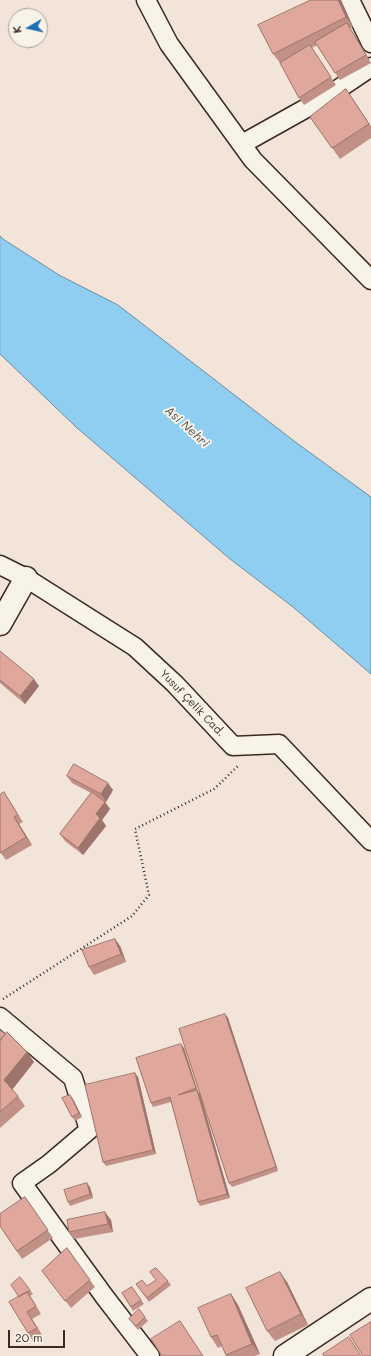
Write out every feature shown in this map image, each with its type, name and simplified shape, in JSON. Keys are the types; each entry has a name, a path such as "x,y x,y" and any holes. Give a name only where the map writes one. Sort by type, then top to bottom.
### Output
{"street":[{"path":"146,0 169,44 253,160 371,280"},
{"path":"350,0 371,43"},
{"path":"242,144 328,96 371,67"},
{"name":"Yusuf Çelik Cad.","path":"0,565 26,578 135,647 175,684 234,746 279,744 371,841"},
{"path":"0,624 26,578"},
{"path":"0,1017 73,1078 89,1130 49,1164 22,1183 104,1296 150,1356"},
{"path":"285,1356 371,1299"}],"path":[{"path":"0,1001 132,916 149,895 136,829 214,789 238,766 243,746"}],"water":[{"name":"Asi Nehri","path":"0,236 59,275 118,305 294,441 371,497 371,674 293,607 230,559 76,427 0,354"}],"building":[{"path":"311,0 338,0 346,17 273,54 258,25"},
{"path":"347,23 366,55 335,73 315,42"},
{"path":"310,45 331,77 299,98 280,63"},
{"path":"346,89 369,124 332,148 310,117"},
{"path":"0,651 34,679 20,696 0,680"},
{"path":"74,764 108,783 101,794 67,776"},
{"path":"4,792 18,815 14,817 26,837 0,853 0,795"},
{"path":"92,792 105,802 96,814 100,818 78,848 60,834"},
{"path":"115,939 121,954 89,967 82,950"},
{"path":"225,1014 276,1167 229,1183 179,1029"},
{"path":"0,1030 5,1034 0,1041"},
{"path":"7,1032 27,1052 4,1080 18,1096 0,1112 0,1041"},
{"path":"181,1044 196,1088 178,1095 197,1090 227,1194 198,1202 170,1097 151,1103 136,1058"},
{"path":"135,1073 153,1150 103,1162 85,1085"},
{"path":"70,1095 79,1113 72,1117 62,1098"},
{"path":"87,1183 90,1194 68,1202 64,1190"},
{"path":"25,1197 48,1230 17,1251 0,1226 0,1214"},
{"path":"105,1212 108,1224 69,1232 67,1220"},
{"path":"67,1248 90,1280 65,1301 42,1271"},
{"path":"156,1268 168,1281 147,1298 136,1284 142,1280 147,1286 156,1280 150,1272"},
{"path":"280,1272 301,1314 267,1331 246,1288"},
{"path":"20,1277 30,1290 19,1297 11,1285"},
{"path":"132,1287 141,1300 131,1307 122,1293"},
{"path":"27,1292 36,1306 27,1312 37,1328 28,1333 9,1302"},
{"path":"231,1294 252,1344 226,1355 217,1335 211,1337 198,1308"},
{"path":"139,1309 145,1317 136,1326 129,1319"},
{"path":"180,1321 203,1356 162,1356 151,1339"},
{"path":"371,1322 371,1356 363,1356 350,1335"},
{"path":"349,1337 361,1356 324,1356 323,1354"}]}
